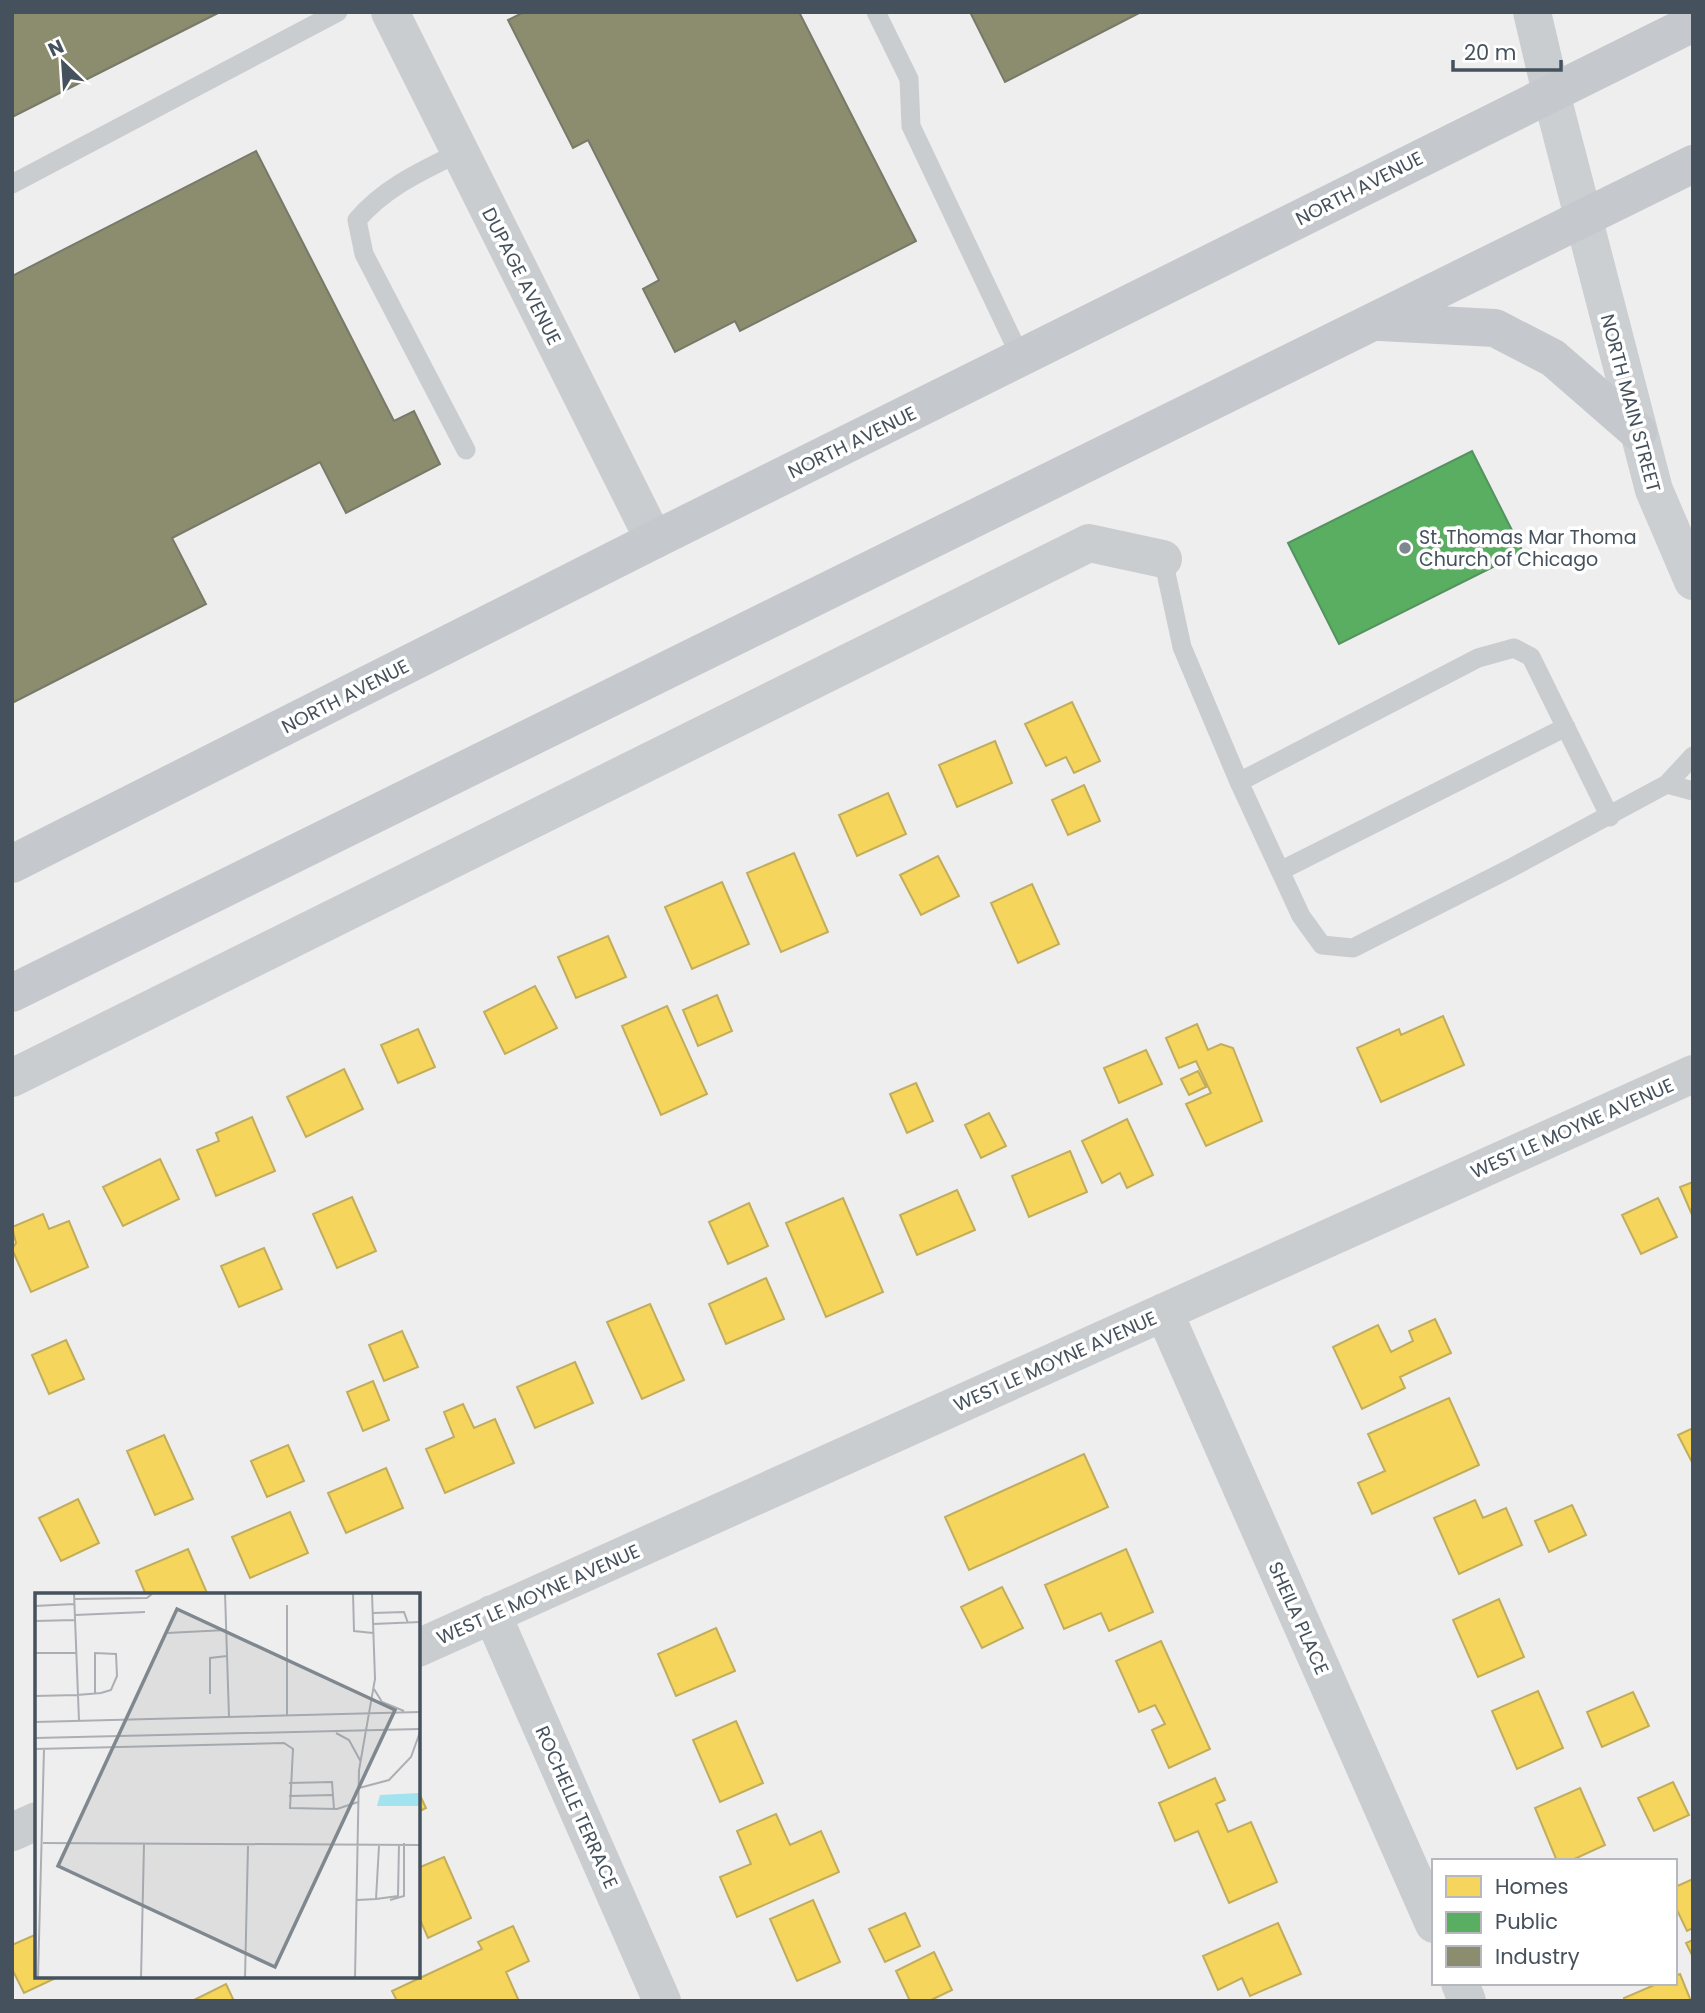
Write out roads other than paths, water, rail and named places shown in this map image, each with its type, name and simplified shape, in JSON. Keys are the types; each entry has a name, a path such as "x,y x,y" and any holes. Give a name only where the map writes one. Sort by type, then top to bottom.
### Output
{"main road":[{"name":"NORTH AVENUE","path":"12,864 654,540 1693,23"},
{"path":"12,993 1693,164"},
{"path":"1378,321 1495,328 1553,358 1639,432"}],"street":[{"name":"DUPAGE AVENUE","path":"390,12 654,540"},
{"path":"1532,12 1551,93"},
{"name":"NORTH MAIN STREET","path":"1551,93 1581,221 1654,490 1693,581"},
{"path":"12,1078 1089,543 1163,559"},
{"name":"WEST LE MOYNE AVENUE","path":"420,1647 1693,1074"},
{"name":"SHEILA PLACE","path":"1164,1312 1432,1919"},
{"name":"ROCHELLE TERRACE","path":"492,1614 662,2001"},
{"path":"12,1832 35,1822"}],"lane":[{"path":"12,184 338,12"},
{"path":"876,12 909,79 911,126 1021,358"},
{"path":"460,152 395,185 373,201 357,220 364,254 466,450"},
{"path":"1163,559 1182,647 1280,872 1301,916 1322,945 1353,948 1610,817 1667,784 1693,756"},
{"path":"1239,782 1478,658 1514,649 1531,657 1610,817"},
{"path":"1280,872 1566,727"},
{"path":"1667,784 1693,791"}],"place":[{"name":"St. Thomas Mar Thoma Church of Chicago","path":"1405,548"}]}
